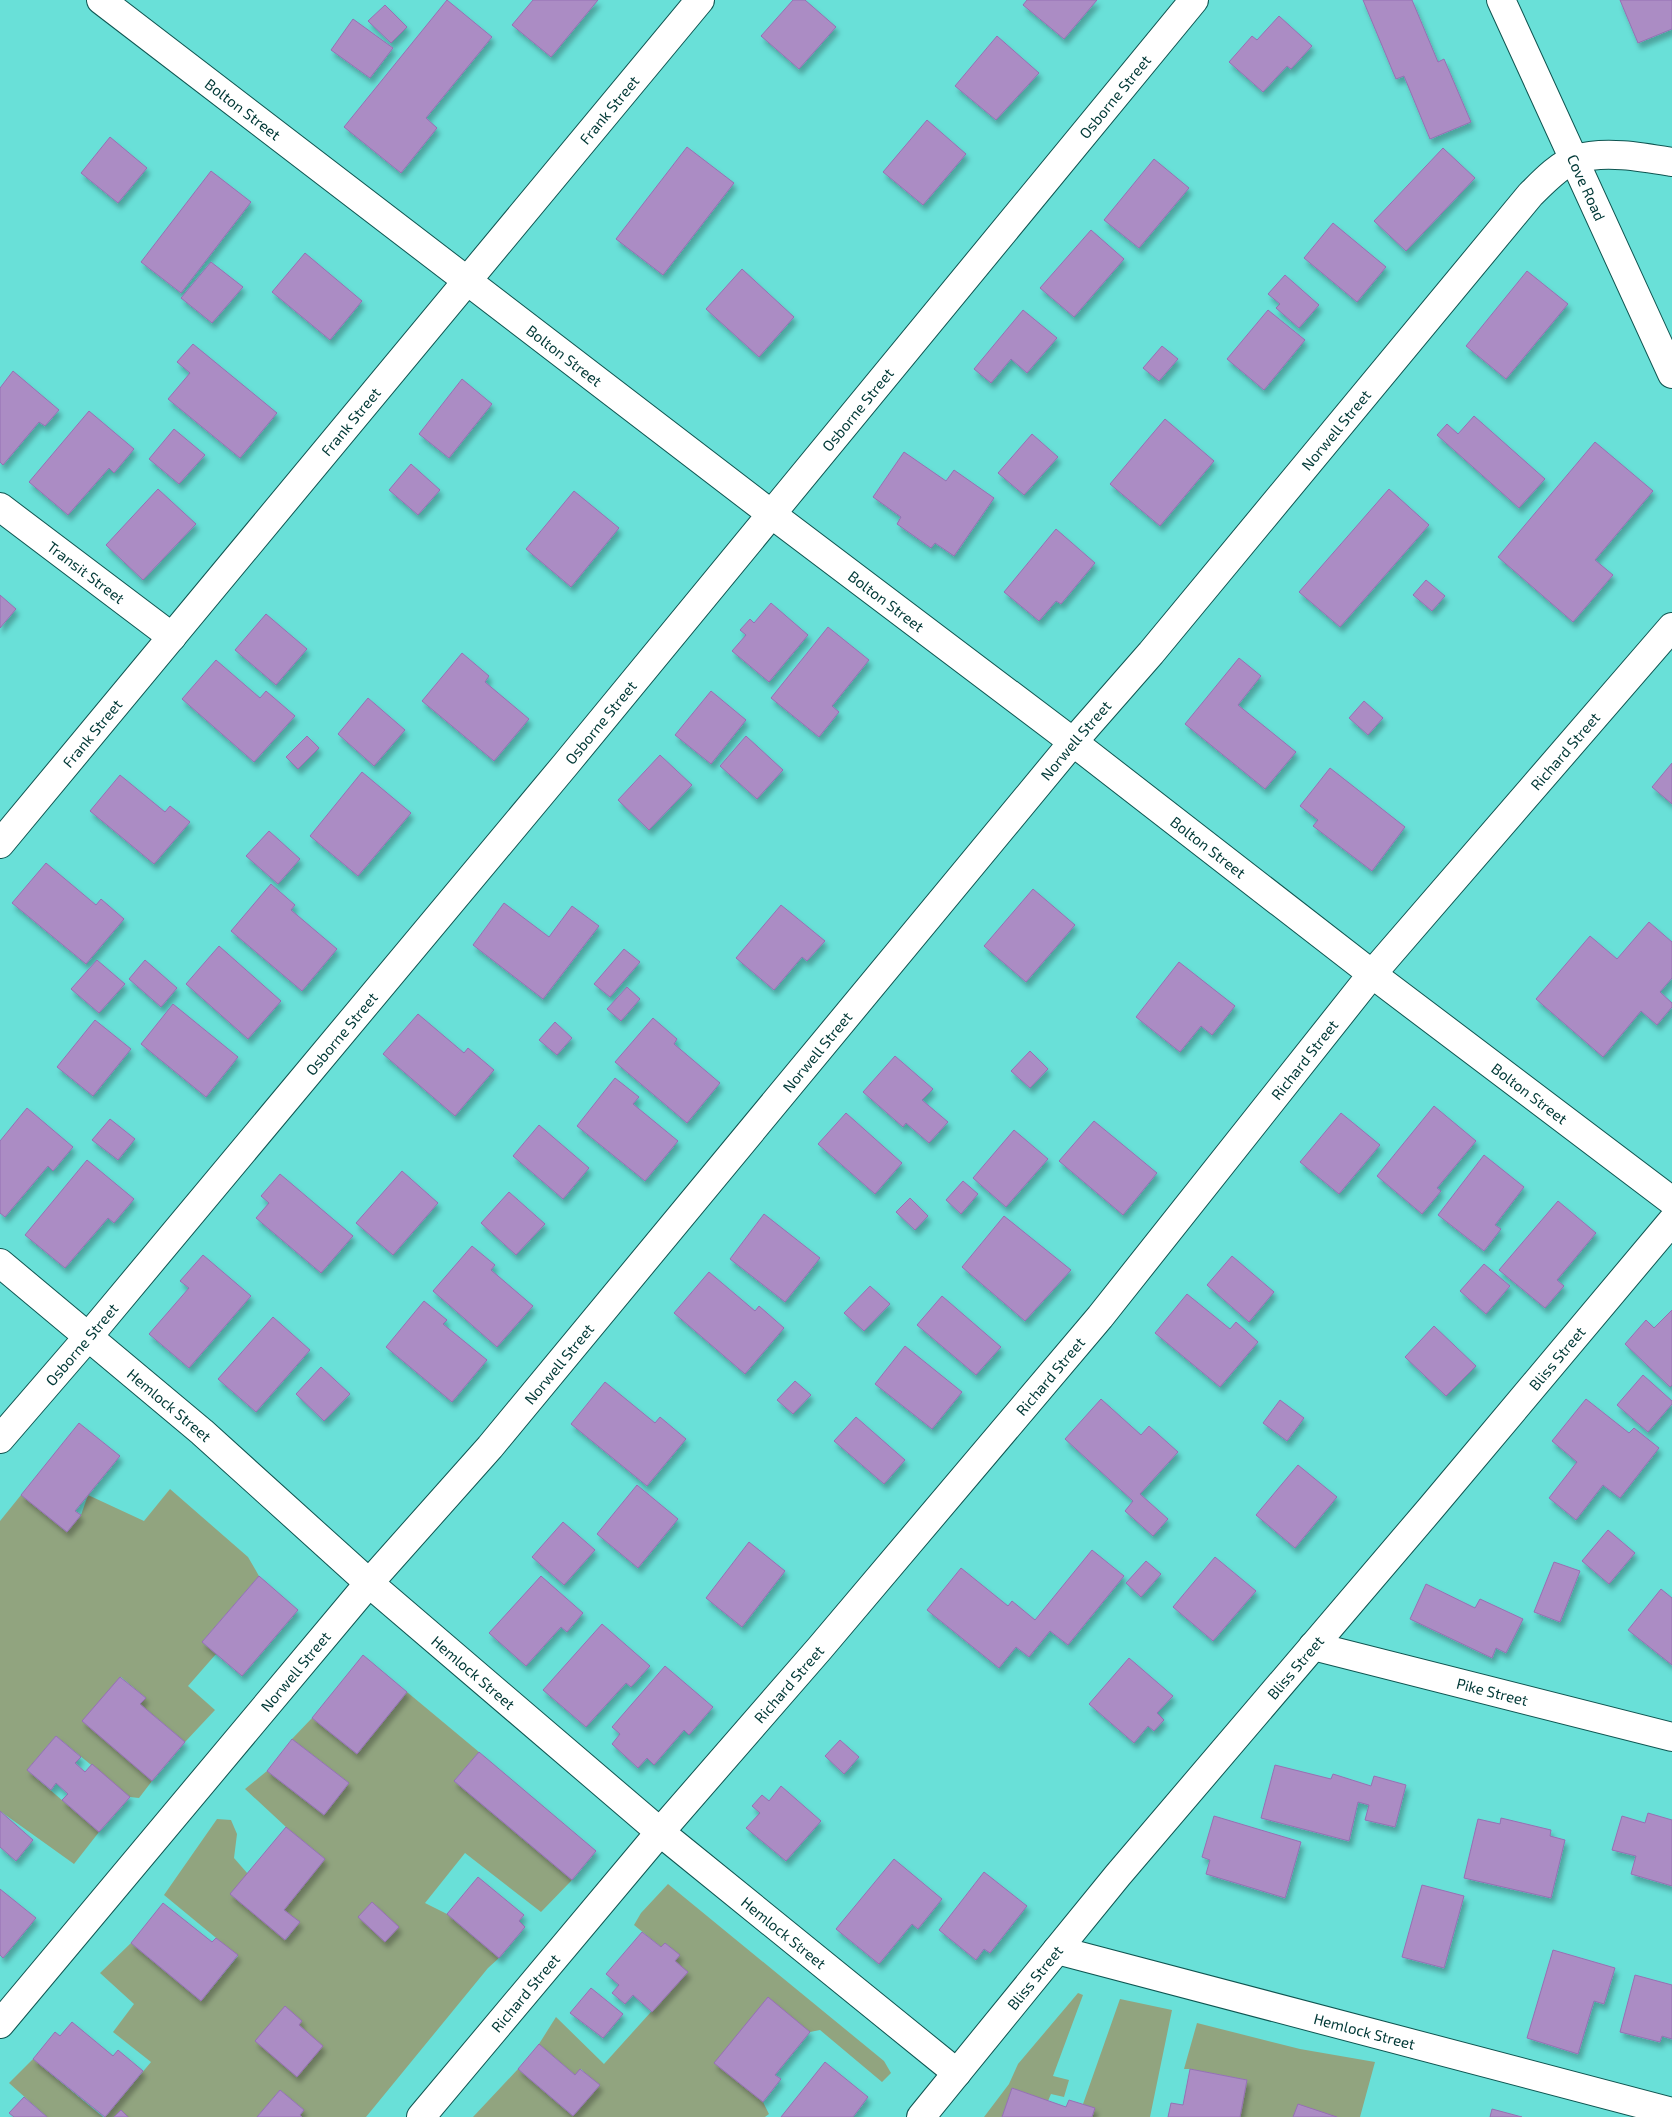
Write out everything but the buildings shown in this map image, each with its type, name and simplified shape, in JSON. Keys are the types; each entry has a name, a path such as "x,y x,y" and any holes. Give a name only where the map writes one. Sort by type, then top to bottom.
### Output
{"street":[{"name":"Bolton Street","path":"100,0 770,513 1073,742 1372,974 1672,1201"},
{"name":"Frank Street","path":"0,844 700,0"},
{"name":"Osborne Street","path":"0,1439 88,1337 572,756 1194,0"},
{"name":"Cove Road","path":"1501,0 1672,374"},
{"path":"1574,159 1622,155 1672,162"},
{"name":"Norwell Street","path":"0,2024 370,1583 490,1447 1073,742 1163,638 1530,195 1550,176 1574,159"},
{"name":"Transit Street","path":"0,507 172,637"},
{"name":"Richard Street","path":"421,2117 660,1832 820,1648 1100,1318 1372,974 1672,627"},
{"name":"Bliss Street","path":"921,2117 1118,1875 1431,1508 1672,1221"},
{"name":"Hemlock Street","path":"0,1263 202,1432 370,1583 660,1832 957,2073"},
{"name":"Pike Street","path":"1313,1646 1672,1737"},
{"name":"Hemlock Street","path":"1056,1950 1672,2112"}],"green space":[{"path":"170,1489 248,1557 259,1576 202,1642 216,1654 188,1686 215,1710 185,1742 140,1704 146,1698 121,1677 83,1721 152,1781 139,1798 130,1797 56,1736 27,1770 99,1832 74,1864 0,1811 0,1521 21,1495 67,1532 81,1515 88,1495 144,1521"},
{"path":"407,1692 479,1752 454,1781 572,1880 541,1912 465,1853 425,1903 447,1914 499,1958 488,1968 366,2117 302,2117 300,2115 304,2110 280,2090 257,2117 105,2117 151,2062 113,2032 134,2004 100,1973 131,1943 201,2001 238,1956 164,1895 217,1819 231,1820 237,1834 234,1858 248,1874 230,1894 286,1940 299,1922 284,1910 325,1859 286,1827 245,1789 267,1771 324,1815 349,1783 292,1739 312,1718 357,1754"},
{"path":"668,1884 884,2061 891,2073 882,2082 820,2030 810,2032 768,1998 715,2063 763,2102 769,2114 765,2117 473,2117 518,2069 573,2116 599,2086 581,2069 575,2075 539,2044 556,2017 604,2064 687,1972 675,1961 679,1955 665,1943 661,1947 634,1925 641,1913"},
{"path":"1078,1993 1083,1995 1053,2076 1069,2080 1064,2097 1051,2094 1048,2101 1012,2088 1002,2117 984,2117 1009,2084 1018,2064"},
{"path":"1120,1999 1172,2010 1150,2117 1092,2117 1094,2109 1083,2104"},
{"path":"1197,2023 1300,2049 1375,2062 1360,2117 1240,2117 1247,2080 1184,2069"},
{"path":"33,2059 103,2117 47,2117 9,2083"}]}
